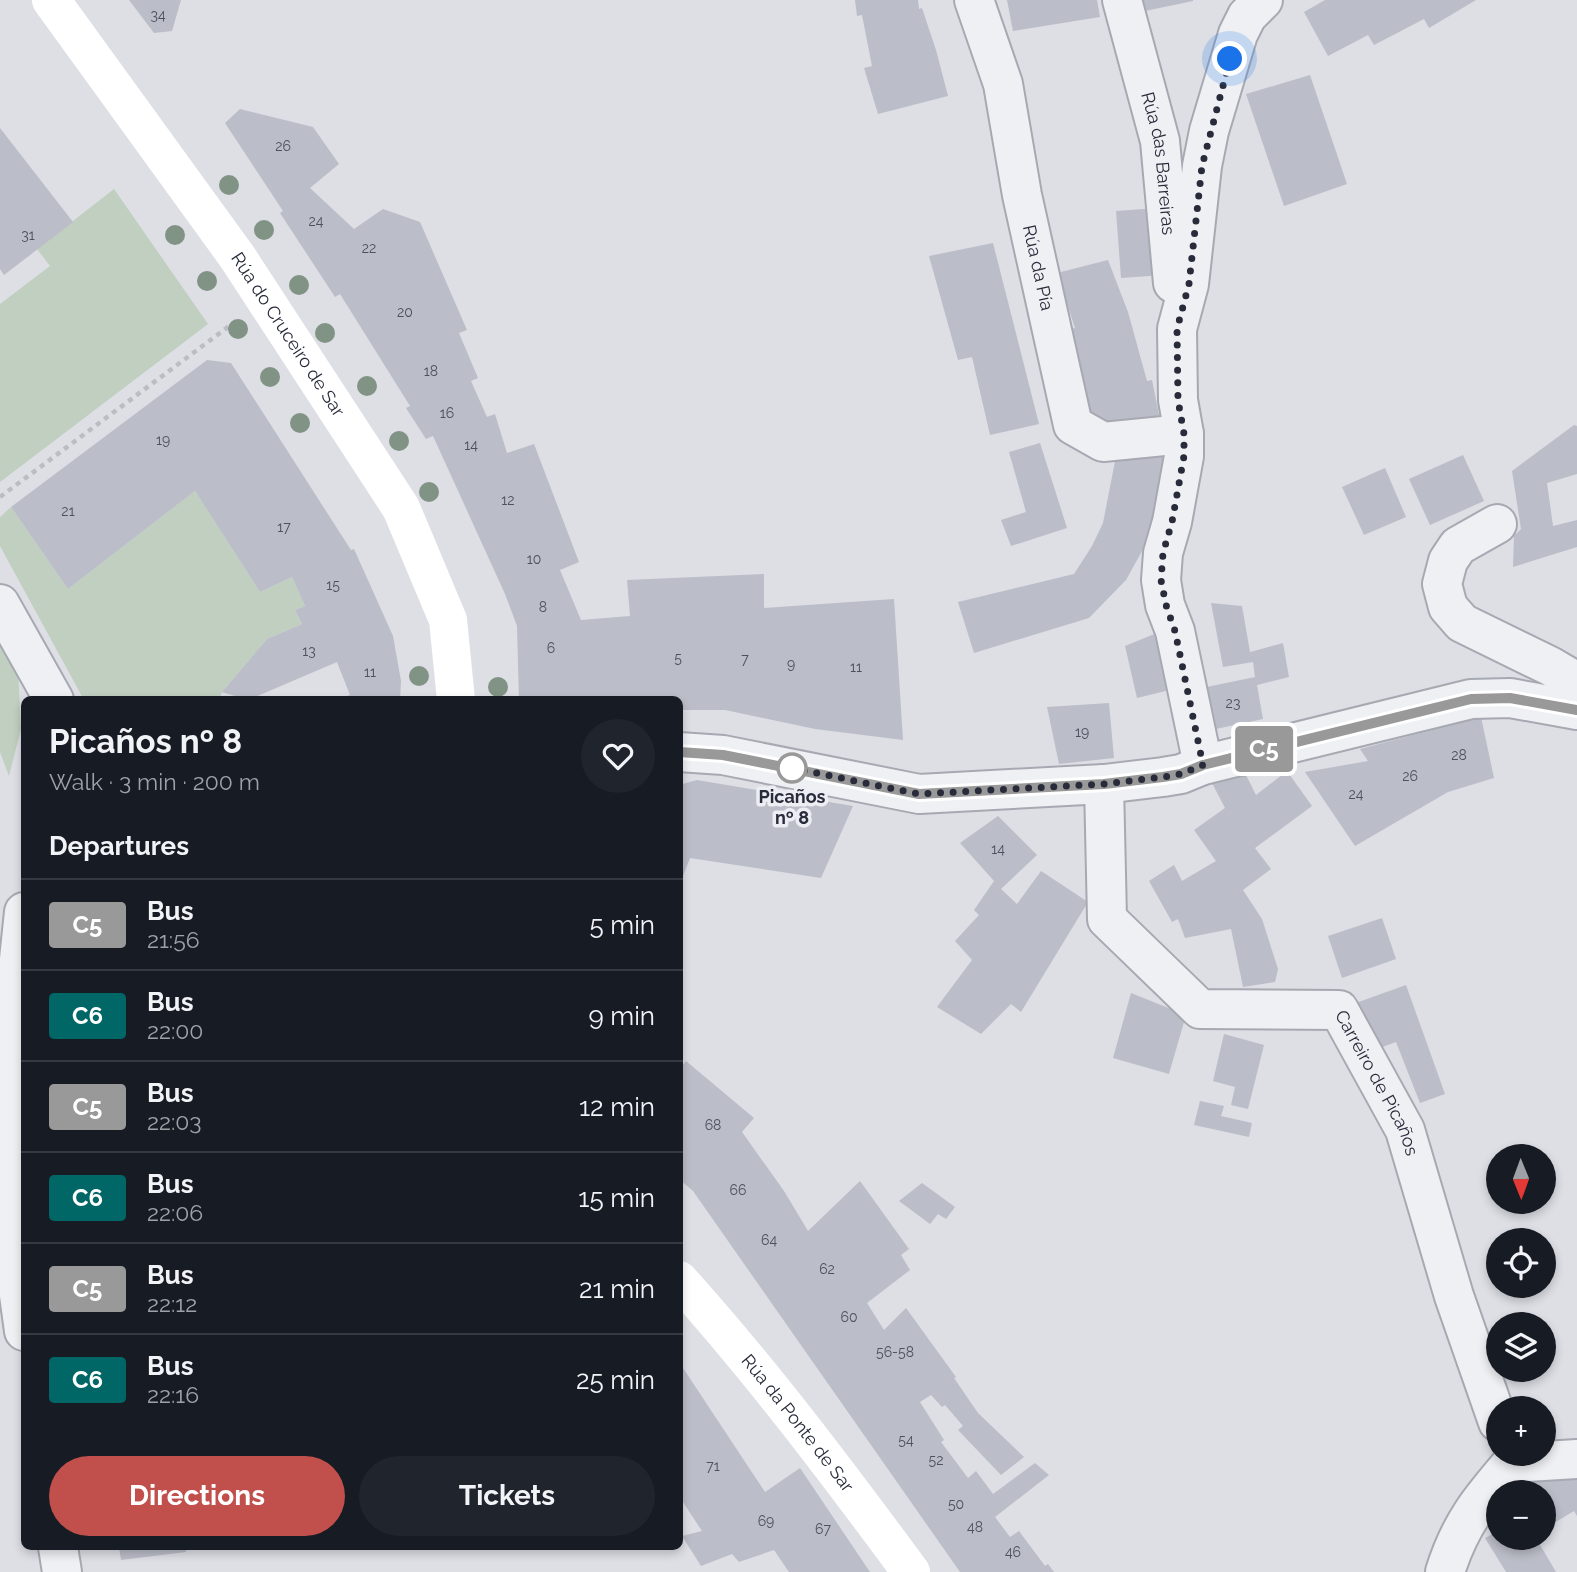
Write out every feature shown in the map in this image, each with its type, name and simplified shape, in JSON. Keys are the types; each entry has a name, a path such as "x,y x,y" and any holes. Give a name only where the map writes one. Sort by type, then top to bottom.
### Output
{"street":[{"name":"Rúa do Cruceiro de Sar","path":"51,0 238,258 401,508 448,620 456,696"},
{"name":"Rúa da Pía","path":"974,0 1003,84 1022,195 1073,425 1103,442 1184,434"},
{"name":"Rúa das Barreiras","path":"1122,0 1160,141 1177,329"},
{"path":"1203,765 1175,631 1161,580 1163,553 1172,522 1184,456 1184,434 1178,400 1177,329 1189,284 1202,166 1209,131 1238,34 1247,16 1262,0"},
{"path":"1497,524 1458,546 1448,561 1442,584 1448,607 1462,623 1577,682"},
{"path":"0,604 50,696"},
{"path":"683,752 723,755 919,794 1104,784 1181,774 1203,765 1471,699 1510,698 1577,710"},
{"name":"Carreiro de Picaños","path":"1104,784 1107,919 1200,1009 1339,1010 1405,1130 1454,1296 1489,1396"},
{"path":"21,941 4,1101 21,1309"},
{"name":"Rúa da Ponte de Sar","path":"683,1284 825,1455 911,1572"},
{"path":"1556,1459 1577,1459"},
{"path":"1445,1572 1463,1526 1505,1466"},
{"path":"58,1550 62,1572"}],"path":[{"path":"0,497 265,300"}],"green space":[{"path":"114,189 208,324 0,482 0,304 50,266 37,249"},
{"path":"195,491 260,592 292,577 305,606 295,610 302,624 267,639 220,696 82,696 0,546 0,517 11,507 68,589"},
{"path":"0,637 18,668 21,729 9,776 0,752"}],"building":[{"path":"129,0 181,0 172,31 154,33"},
{"path":"855,0 918,0 919,9 922,8 936,50 948,96 878,114 864,68 872,66 862,15 857,16"},
{"path":"1007,0 1097,0 1100,17 1013,31"},
{"path":"1143,0 1193,0 1193,1 1145,11"},
{"path":"1325,0 1476,0 1429,28 1424,19 1374,45 1368,35 1328,56 1304,12"},
{"path":"1310,75 1347,184 1284,206 1246,94"},
{"path":"240,109 313,127 339,164 310,188 354,229 383,209 420,222 467,330 459,333 478,378 471,381 487,417 495,414 507,453 534,444 579,562 560,570 581,620 630,616 627,580 764,574 764,608 894,599 903,740 815,729 725,710 683,710 683,696 519,696 517,626 433,436 426,439 406,408 410,406 340,294 335,297 225,123"},
{"path":"0,128 73,222 4,275 0,269"},
{"path":"1158,208 1163,275 1121,278 1116,211"},
{"path":"993,243 1039,424 990,435 972,357 958,360 929,256"},
{"path":"1108,260 1128,312 1147,381 1152,380 1160,420 1100,424 1082,415 1061,332 1075,328 1057,273"},
{"path":"207,360 231,363 351,550 354,549 393,636 401,681 400,696 347,696 350,695 337,662 257,696 235,696 222,692 267,639 302,624 295,610 305,606 292,577 260,592 195,491 68,589 11,507"},
{"path":"1574,425 1577,426 1577,474 1547,483 1553,526 1577,520 1577,547 1513,567 1514,536 1521,529 1512,471"},
{"path":"1040,443 1067,528 1011,546 1001,520 1026,512 1009,452"},
{"path":"1165,449 1168,466 1147,542 1126,580 1089,618 974,653 958,602 1074,574 1103,523 1117,451"},
{"path":"1463,455 1484,501 1430,525 1409,479"},
{"path":"1385,468 1406,517 1364,535 1342,487"},
{"path":"1211,603 1242,606 1250,652 1283,643 1289,677 1257,685 1263,719 1211,730 1202,688 1255,677 1253,662 1223,667"},
{"path":"1169,628 1182,687 1137,698 1125,646"},
{"path":"1109,703 1114,758 1059,764 1047,707"},
{"path":"1481,717 1494,778 1448,792 1355,846 1305,772 1368,761 1360,749"},
{"path":"1243,769 1256,795 1287,771 1312,806 1255,848 1271,869 1243,890 1262,919 1278,969 1275,982 1243,987 1231,929 1185,938 1178,919 1172,922 1149,881 1174,865 1182,881 1216,861 1194,830 1225,808 1211,781"},
{"path":"697,780 853,806 821,878 690,858 683,876 683,784"},
{"path":"998,816 1037,855 1001,889 1017,904 1041,871 1088,902 1021,1012 1011,1004 981,1034 937,1007 972,960 955,941 979,915 974,910 994,881 960,843"},
{"path":"1382,918 1396,959 1342,978 1328,936"},
{"path":"1406,985 1445,1094 1420,1103 1396,1042 1369,1052 1353,1004"},
{"path":"1131,993 1186,1015 1169,1074 1113,1058"},
{"path":"1224,1034 1264,1045 1248,1109 1231,1105 1235,1087 1213,1081"},
{"path":"686,1061 754,1118 742,1132 784,1191 808,1231 860,1181 909,1249 901,1255 910,1270 867,1303 884,1330 906,1308 956,1377 954,1378 978,1413 1024,1457 1001,1475 958,1430 963,1426 945,1405 942,1407 931,1395 920,1402 944,1440 941,1442 968,1478 976,1471 993,1494 1035,1463 1049,1475 995,1517 1010,1537 1019,1531 1045,1566 1048,1564 1054,1572 960,1572 693,1191 683,1182 683,1065"},
{"path":"1200,1101 1224,1106 1221,1116 1252,1123 1249,1137 1194,1125"},
{"path":"922,1183 955,1207 946,1219 938,1214 930,1224 899,1201"},
{"path":"683,1368 765,1492 800,1468 870,1572 789,1572 774,1550 739,1562 732,1554 701,1566 683,1536 702,1531 683,1502"},
{"path":"1577,1464 1577,1516 1574,1511 1556,1522 1556,1480 1537,1480 1551,1472"},
{"path":"119,1550 186,1550 186,1552 121,1560"},
{"path":"1492,1550 1543,1550 1556,1572 1506,1572"}],"bus line":[{"name":"C5","path":"683,752 723,755 919,794 1026,789 1104,784 1181,774 1203,765 1471,699 1510,698 1577,710"}],"place":[{"name":"Picaños nº 8","path":"792,768"}],"route":[{"path":"792,768 919,794 1104,784 1181,774 1203,765 1175,631 1161,580 1163,553 1172,522 1184,456 1184,434 1178,400 1177,329 1189,284 1202,166 1230,59"}]}
